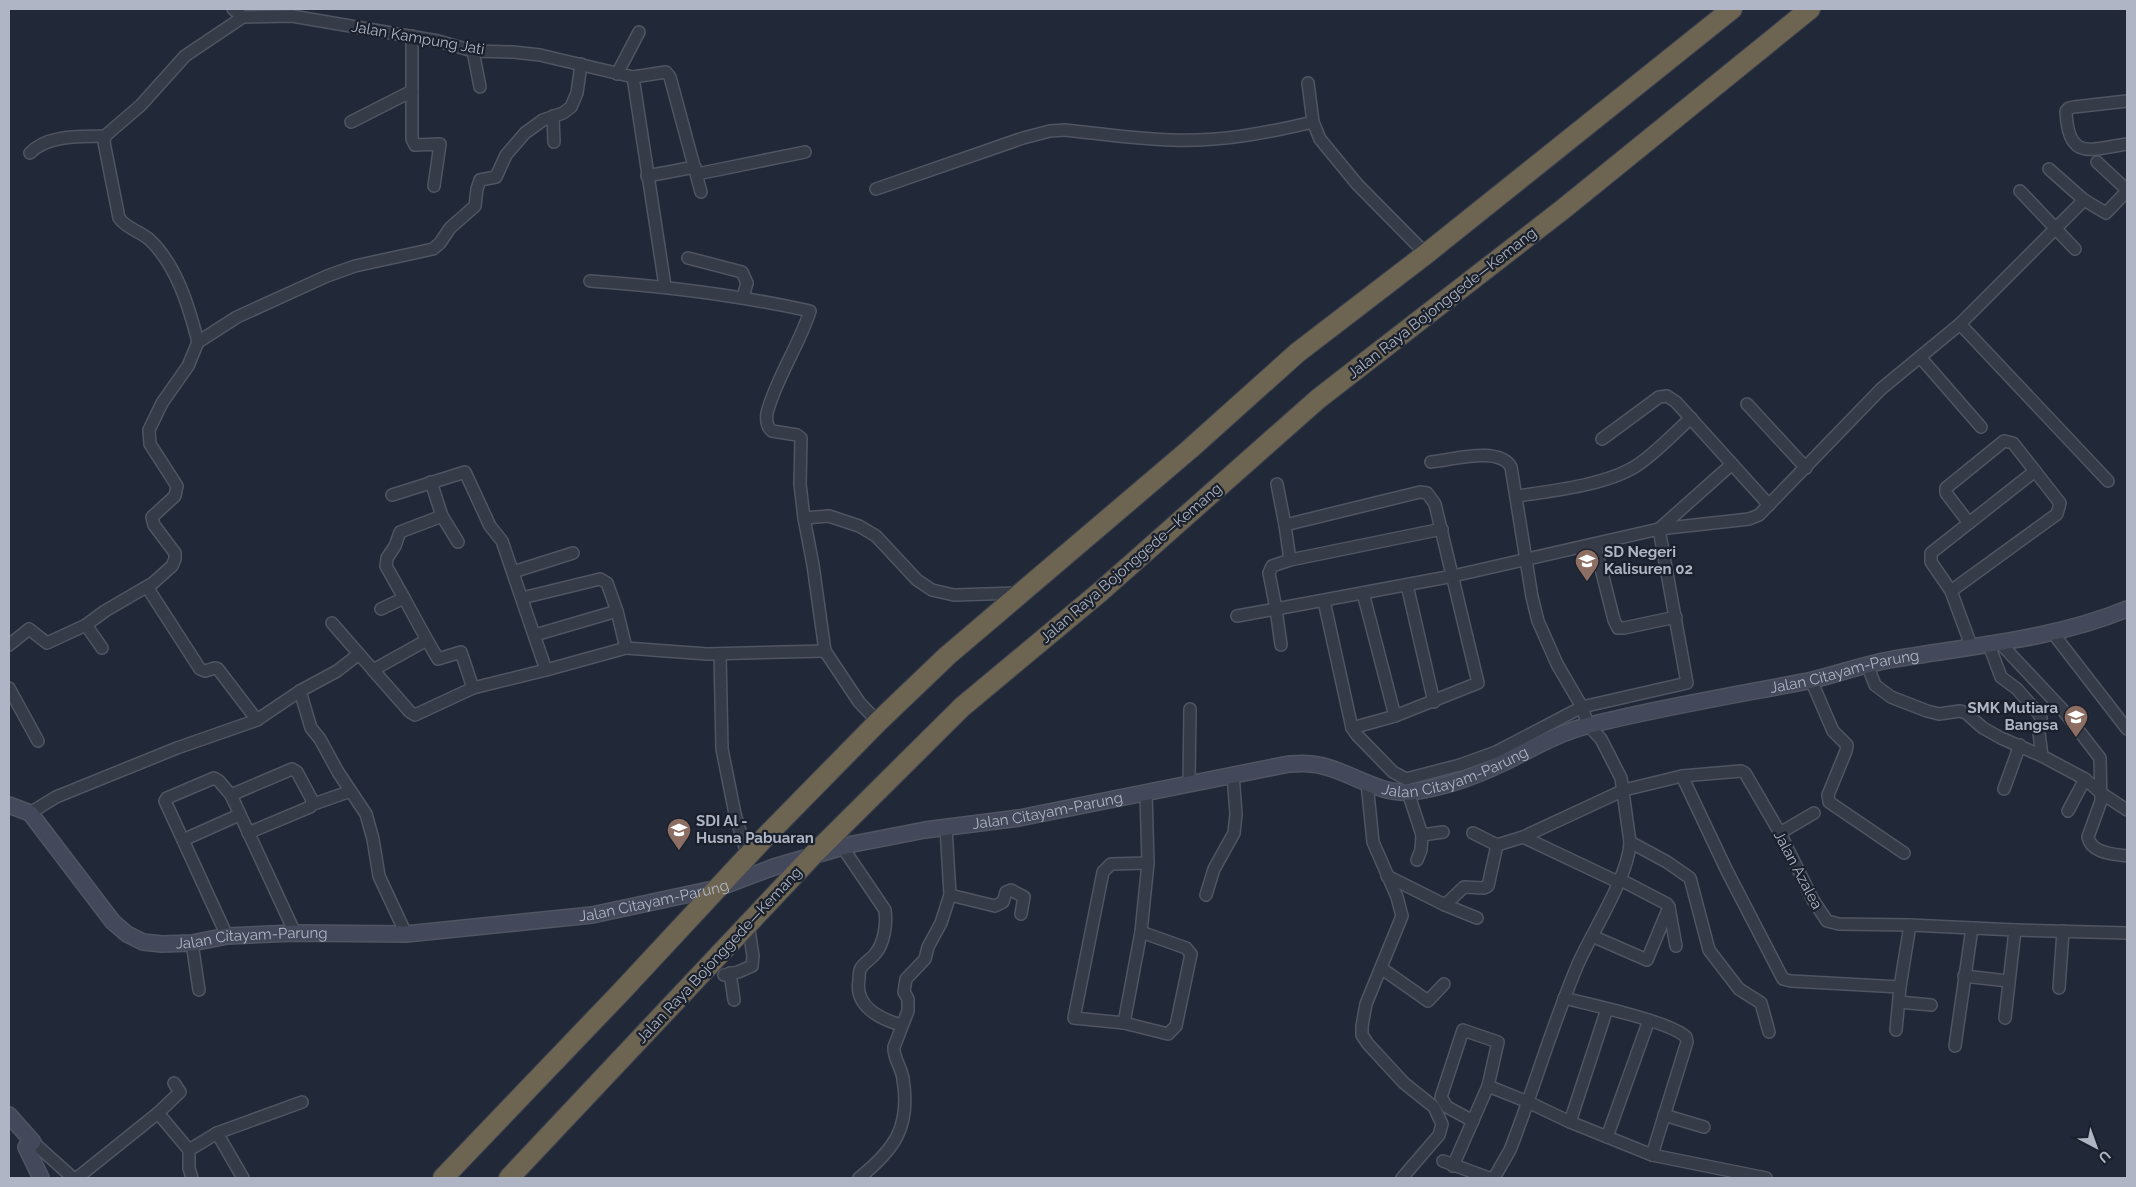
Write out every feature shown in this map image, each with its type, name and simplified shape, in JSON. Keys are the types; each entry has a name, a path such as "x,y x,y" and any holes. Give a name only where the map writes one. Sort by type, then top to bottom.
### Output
{"highway":[{"path":"443,1178 878,722 947,656 1190,450 1297,352 1426,254 1732,9"},
{"name":"Jalan Raya Bojonggede—Kemang","path":"508,1178 813,855 962,707 1100,592 1318,399 1562,210 1810,9"}],"main road":[{"name":"Jalan Citayam-Parung","path":"9,805 30,814 105,913 120,928 143,942 162,944 192,943 227,936 295,933 406,934 592,915 718,888 813,855 842,848 946,827 1019,818 1289,764 1311,764 1338,771 1367,783 1397,792 1428,789 1473,776 1502,764 1554,736 1588,726 1708,698 1811,680 1867,664 1995,644 2052,632 2125,613"},
{"path":"9,1115 31,1144 41,1178"}],"street":[{"path":"30,152 36,146 50,141 105,136 151,94 184,56 243,17 233,9"},
{"name":"Jalan Kampung Jati","path":"243,17 292,16 412,36 473,51 520,53 581,64 633,77"},
{"path":"618,74 639,32"},
{"path":"412,36 412,139 415,145 440,144 434,186"},
{"path":"473,51 480,87"},
{"path":"9,645 29,629 47,643 86,625 105,611 146,587 169,570 174,563 173,549 154,525 152,517 175,496 178,489 150,444 149,430 162,403 188,366 198,342 244,314 327,276 354,266 424,251 437,246 450,228 475,206 480,180 496,177 506,155 522,136 534,126 566,111 575,100 581,64"},
{"path":"665,286 633,77 663,72 669,74 701,192"},
{"path":"1308,83 1313,122 1320,139 1342,168 1426,254"},
{"path":"350,122 412,91"},
{"path":"2127,101 2067,109 2066,123 2078,148 2086,150 2127,144"},
{"path":"553,116 554,142"},
{"path":"876,189 999,146 1050,131 1066,130 1173,140 1214,139 1313,122"},
{"path":"105,136 105,154 112,176 119,218 127,227 149,239 157,248 183,293 198,342"},
{"path":"647,176 696,171 805,152"},
{"path":"2049,169 2084,200 2099,211 2106,213 2127,191 2097,162"},
{"path":"2020,191 2075,249"},
{"path":"1237,616 1453,576 1659,529 1749,519 1759,515 1881,389 1960,324 2084,200"},
{"path":"688,258 742,272 747,283 743,297"},
{"path":"590,281 665,286 743,297 810,311 767,415 768,424 771,430 797,435 800,438 800,484 824,651 854,696 878,722"},
{"path":"1960,324 2108,481"},
{"path":"1920,358 1981,427"},
{"path":"1602,440 1663,396 1676,402 1769,505"},
{"path":"1747,404 1806,468"},
{"path":"1517,496 1578,486 1625,472 1641,463 1691,418"},
{"path":"1951,591 2057,514 2060,508 2058,499 2014,443 2007,440 2001,442 1946,488 1946,493 1969,523"},
{"path":"1431,462 1492,455 1499,457 1511,467 1532,597 1542,633 1557,664 1582,707 1588,726 1601,739 1621,778 1630,842 1630,849 1619,881 1564,998 1510,1150 1494,1178"},
{"path":"1659,529 1732,464"},
{"path":"1972,648 1951,591 1930,556 1935,550 2036,471"},
{"path":"392,495 465,472 490,526 502,542 546,670"},
{"path":"431,482 442,516 458,542"},
{"path":"1277,484 1290,560"},
{"path":"1285,525 1420,492 1427,493 1434,501 1478,680 1476,684 1434,702 1395,716 1352,728"},
{"path":"442,516 400,532 395,546 387,558 386,566 438,659 461,652 473,688"},
{"path":"804,518 829,516 859,526 876,536 917,580 932,590 954,595 1021,594"},
{"path":"1281,645 1269,570 1272,566 1290,560 1442,529"},
{"path":"1324,601 1352,728 1393,772 1406,779 1460,765 1496,752 1582,707 1687,684 1659,529"},
{"path":"1595,545 1614,620 1618,628 1676,617"},
{"path":"513,572 573,553"},
{"path":"522,598 600,579 607,583 617,611 626,648"},
{"path":"1407,585 1434,702"},
{"path":"146,587 200,669 205,671 218,669 258,720"},
{"path":"1363,593 1395,716"},
{"path":"381,609 404,598"},
{"path":"535,635 617,611"},
{"path":"332,622 410,712 415,715 473,688 626,648 720,654 824,651"},
{"path":"86,625 102,648"},
{"path":"2052,632 2127,729"},
{"path":"373,670 428,640"},
{"path":"1995,644 2001,677 2017,689 2041,718 2039,733 2042,756"},
{"path":"1995,644 2062,709 2100,758 2100,805 2088,837 2089,843 2096,849 2127,856"},
{"path":"30,814 52,799 92,782 185,745 258,720 300,691 337,671 359,654"},
{"path":"720,654 722,749 735,814 748,857"},
{"path":"1867,664 1875,685 1890,698 1933,713 1966,713 1983,728 2001,738 2020,745 2085,779 2101,793 2127,810"},
{"path":"1811,680 1833,731 1847,745 1828,795 1829,802 1904,852"},
{"path":"9,688 38,741"},
{"path":"300,691 311,728 320,739 338,772 366,814 374,839 379,876 406,934"},
{"path":"1189,783 1190,708"},
{"path":"2004,789 2020,745"},
{"path":"231,795 292,769 297,772 311,798 312,805"},
{"name":"Jalan Azalea","path":"1497,845 1523,837 1624,790 1682,776 1743,771 1780,833 1813,900 1827,921 1839,924 2127,933"},
{"path":"1206,895 1214,869 1234,833 1236,814 1233,774"},
{"path":"1682,776 1727,871 1783,979 1900,987"},
{"path":"227,936 165,801 167,798 214,778 231,795 295,933"},
{"path":"2068,811 2085,779"},
{"path":"1367,783 1372,842 1398,898 1402,916 1366,1004 1362,1026 1363,1038 1404,1083 1434,1107 1442,1124 1439,1136 1402,1178"},
{"path":"248,833 312,805 348,792"},
{"path":"1408,792 1422,835 1421,850 1417,860"},
{"path":"1124,1023 1141,932 1148,862 1146,793"},
{"path":"1780,833 1814,813"},
{"path":"183,840 239,815"},
{"path":"862,1177 892,1148 904,1121 904,1080 893,1052 908,1011 908,1000 904,992 906,979 925,959 928,947 941,923 950,895 946,827"},
{"path":"1422,835 1443,832"},
{"path":"1445,905 1464,887 1484,888 1488,886 1497,845 1474,833"},
{"path":"1523,837 1667,904 1676,946"},
{"path":"1630,842 1667,862 1690,878 1709,950 1739,989 1761,1003 1769,1032"},
{"path":"842,848 884,910 886,916 882,944 860,969 858,991 861,1000 868,1008 886,1021 902,1025"},
{"path":"1141,932 1186,948 1191,957 1176,1026 1172,1032 1168,1034 1124,1023 1076,1020 1073,1016 1102,872 1111,864 1148,862"},
{"path":"1387,876 1445,905 1477,918"},
{"path":"950,895 995,906 1000,905 1008,890 1011,890 1024,896 1021,914"},
{"path":"1592,936 1647,960 1669,907"},
{"path":"734,1000 727,974 752,966 753,956 748,923"},
{"path":"1896,1030 1900,987 1910,925"},
{"path":"1955,1046 1972,928"},
{"path":"2005,1018 2015,930"},
{"path":"2059,988 2063,931"},
{"path":"192,943 199,990"},
{"path":"1381,968 1428,1001 1444,984"},
{"path":"1964,976 2008,981"},
{"path":"1564,998 1649,1020 1681,1033 1687,1038 1652,1155"},
{"path":"1899,1002 1931,1005"},
{"path":"1570,1122 1607,1009"},
{"path":"1608,1137 1649,1020"},
{"path":"1473,1120 1447,1107 1441,1097 1462,1030 1498,1042 1488,1086 1473,1120 1448,1163 1489,1178"},
{"path":"31,1144 75,1178 158,1113 180,1092 174,1083"},
{"path":"1488,1086 1652,1155 1766,1178"},
{"path":"190,1150 217,1133 302,1102"},
{"path":"158,1113 190,1150 189,1168 192,1178"},
{"path":"1664,1115 1704,1127"},
{"path":"217,1133 242,1178"}],"place":[{"name":"SD Negeri Kalisuren 02","path":"1587,582"},
{"name":"SMK Mutiara Bangsa","path":"2076,738"},
{"name":"SDI Al - Husna Pabuaran","path":"679,851"}]}
